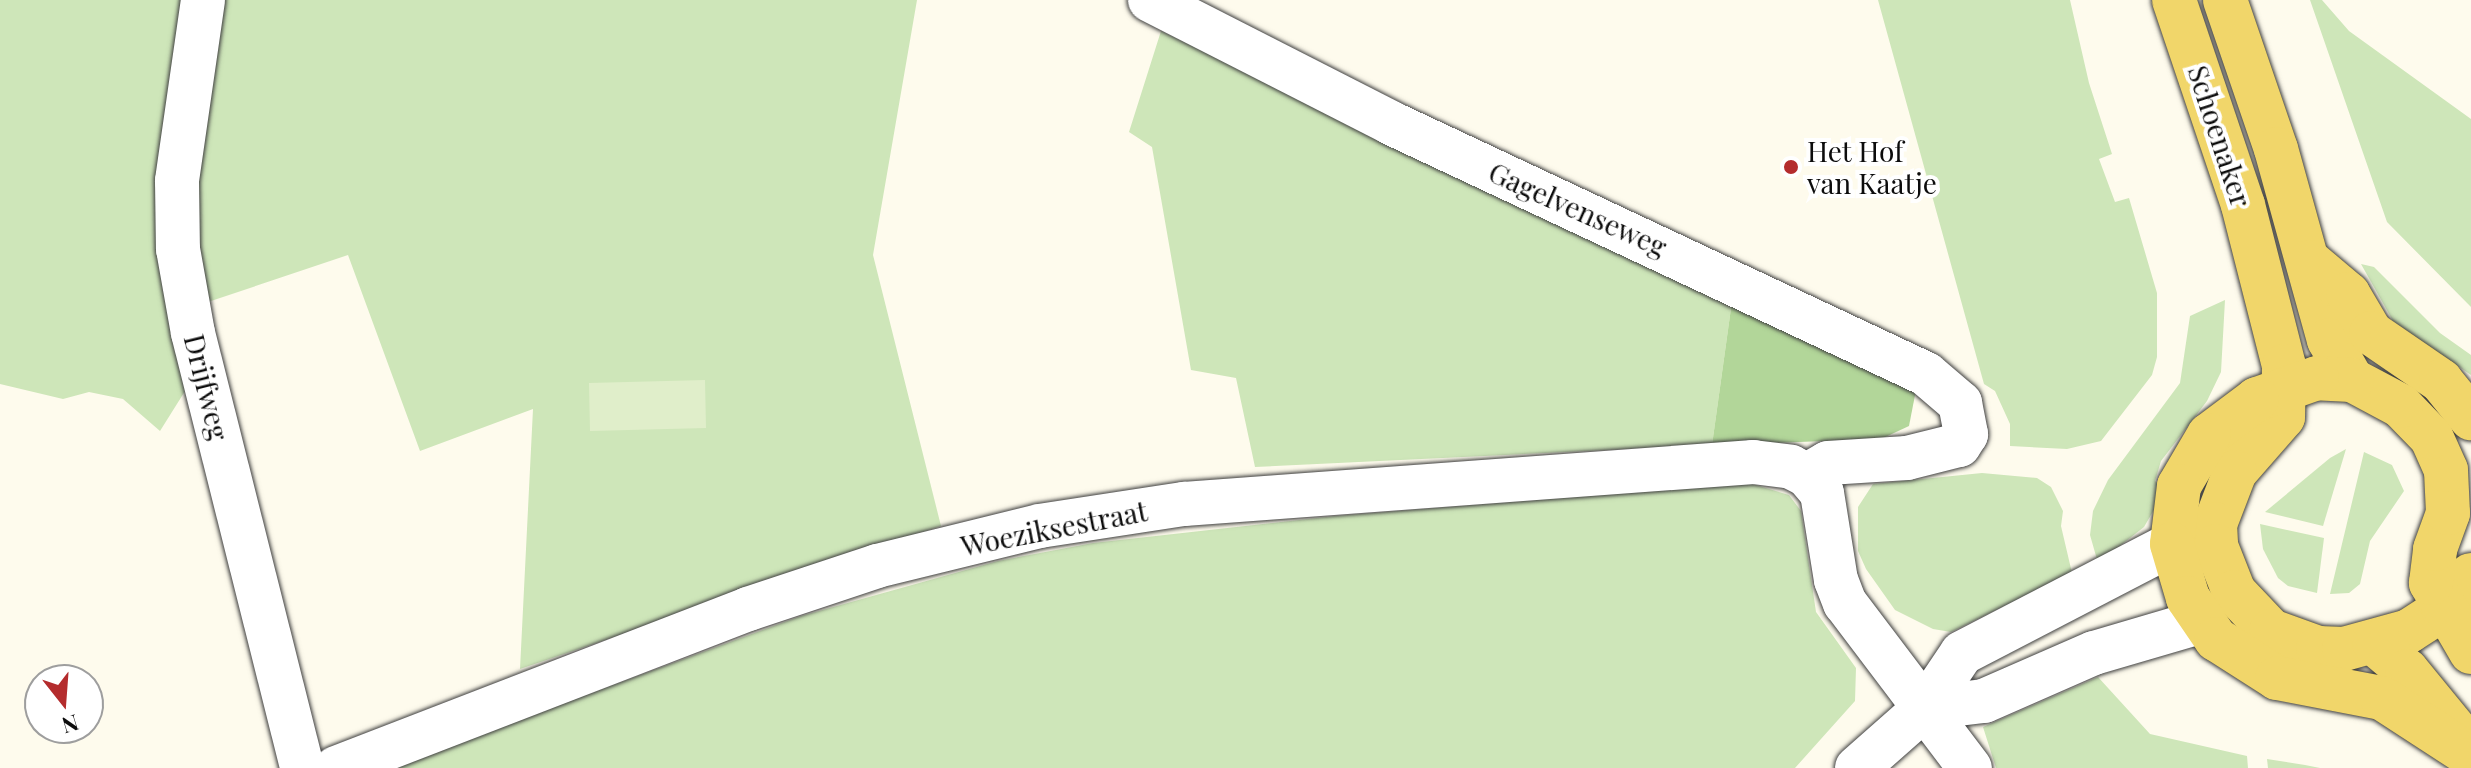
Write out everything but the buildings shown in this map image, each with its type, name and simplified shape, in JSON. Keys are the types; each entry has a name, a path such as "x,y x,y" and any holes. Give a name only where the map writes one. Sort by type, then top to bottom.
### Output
{"main road":[{"name":"Schoenaker","path":"2174,0 2261,273 2247,327 2271,393"},
{"name":"Schoenaker","path":"2225,0 2309,261 2329,340 2352,380"},
{"path":"2309,261 2348,294 2371,333 2388,348 2441,381 2471,418"},
{"path":"2471,652 2463,590 2431,568 2449,492 2451,434 2388,396 2352,380 2317,378 2271,393 2231,414 2191,459 2176,500 2172,544 2178,572 2203,621 2233,654 2277,678 2365,691 2471,754"},
{"path":"2271,393 2283,417 2235,472 2215,524 2224,572 2246,609 2271,631 2297,643 2344,649 2409,631 2463,590"},
{"path":"2203,621 2246,609"},
{"path":"2374,643 2407,671 2471,754"}],"street":[{"name":"Drijfweg","path":"203,0 177,181 178,249 193,333 302,768"},
{"name":"Gagelvenseweg","path":"1150,0 1391,123 1926,374 1960,403 1966,434 1959,445 1907,458 1828,463 1807,475"},
{"name":"Woeziksestraat","path":"336,768 748,609 877,566 1040,526 1184,504 1753,462 1807,475"},
{"path":"1807,475 1827,511 1836,580 1845,603 1970,768"},
{"path":"1857,768 1925,708 1962,653 2172,544"},
{"path":"1925,708 1984,701 2094,653 2203,621"}],"green space":[{"path":"0,0 190,0 192,380 160,431 123,399 89,392 63,399 0,384"},
{"path":"216,0 917,0 873,255 941,526 520,669 533,409 420,451 348,255 202,304 191,198"},
{"path":"1878,0 2070,0 2089,83 2112,154 2099,159 2115,202 2129,198 2157,293 2157,357 2152,375 2101,441 2067,449 2010,446 2010,424 1995,391 1984,384"},
{"path":"2310,0 2322,0 2349,31 2471,119 2471,307 2387,222"},
{"path":"1161,31 1732,301 1712,445 1255,467 1236,378 1191,370 1152,147 1129,132"},
{"path":"2361,264 2374,267 2440,333 2471,355 2471,375 2393,321"},
{"path":"2225,300 2221,372 2207,401 2161,461 2155,481 2160,485 2155,508 2144,527 2098,563 2090,535 2093,511 2108,480 2180,383 2190,316"},
{"path":"1732,301 1916,390 1909,426 1881,439 1712,445"},
{"path":"705,380 706,428 590,431 589,383"},
{"path":"2346,449 2323,526 2265,512 2330,458"},
{"path":"2364,452 2392,465 2404,491 2370,541 2360,584 2349,593 2330,594"},
{"path":"1982,473 2037,478 2051,487 2063,511 2061,526 2072,573 1951,632 1933,629 1895,610 1866,569 1858,551 1858,507 1873,484"},
{"path":"1749,483 1789,495 1801,511 1816,612 1856,668 1855,701 1795,768 388,768 801,616 998,561 1093,543 1335,516"},
{"path":"2260,524 2324,538 2317,593 2288,586 2278,578 2263,549"},
{"path":"2098,677 2150,734 2247,756 2248,768 1996,768 1983,727"},
{"path":"2267,759 2305,765 2320,768 2268,768"}],"place":[{"name":"Het Hof van Kaatje","path":"1791,167"}]}
